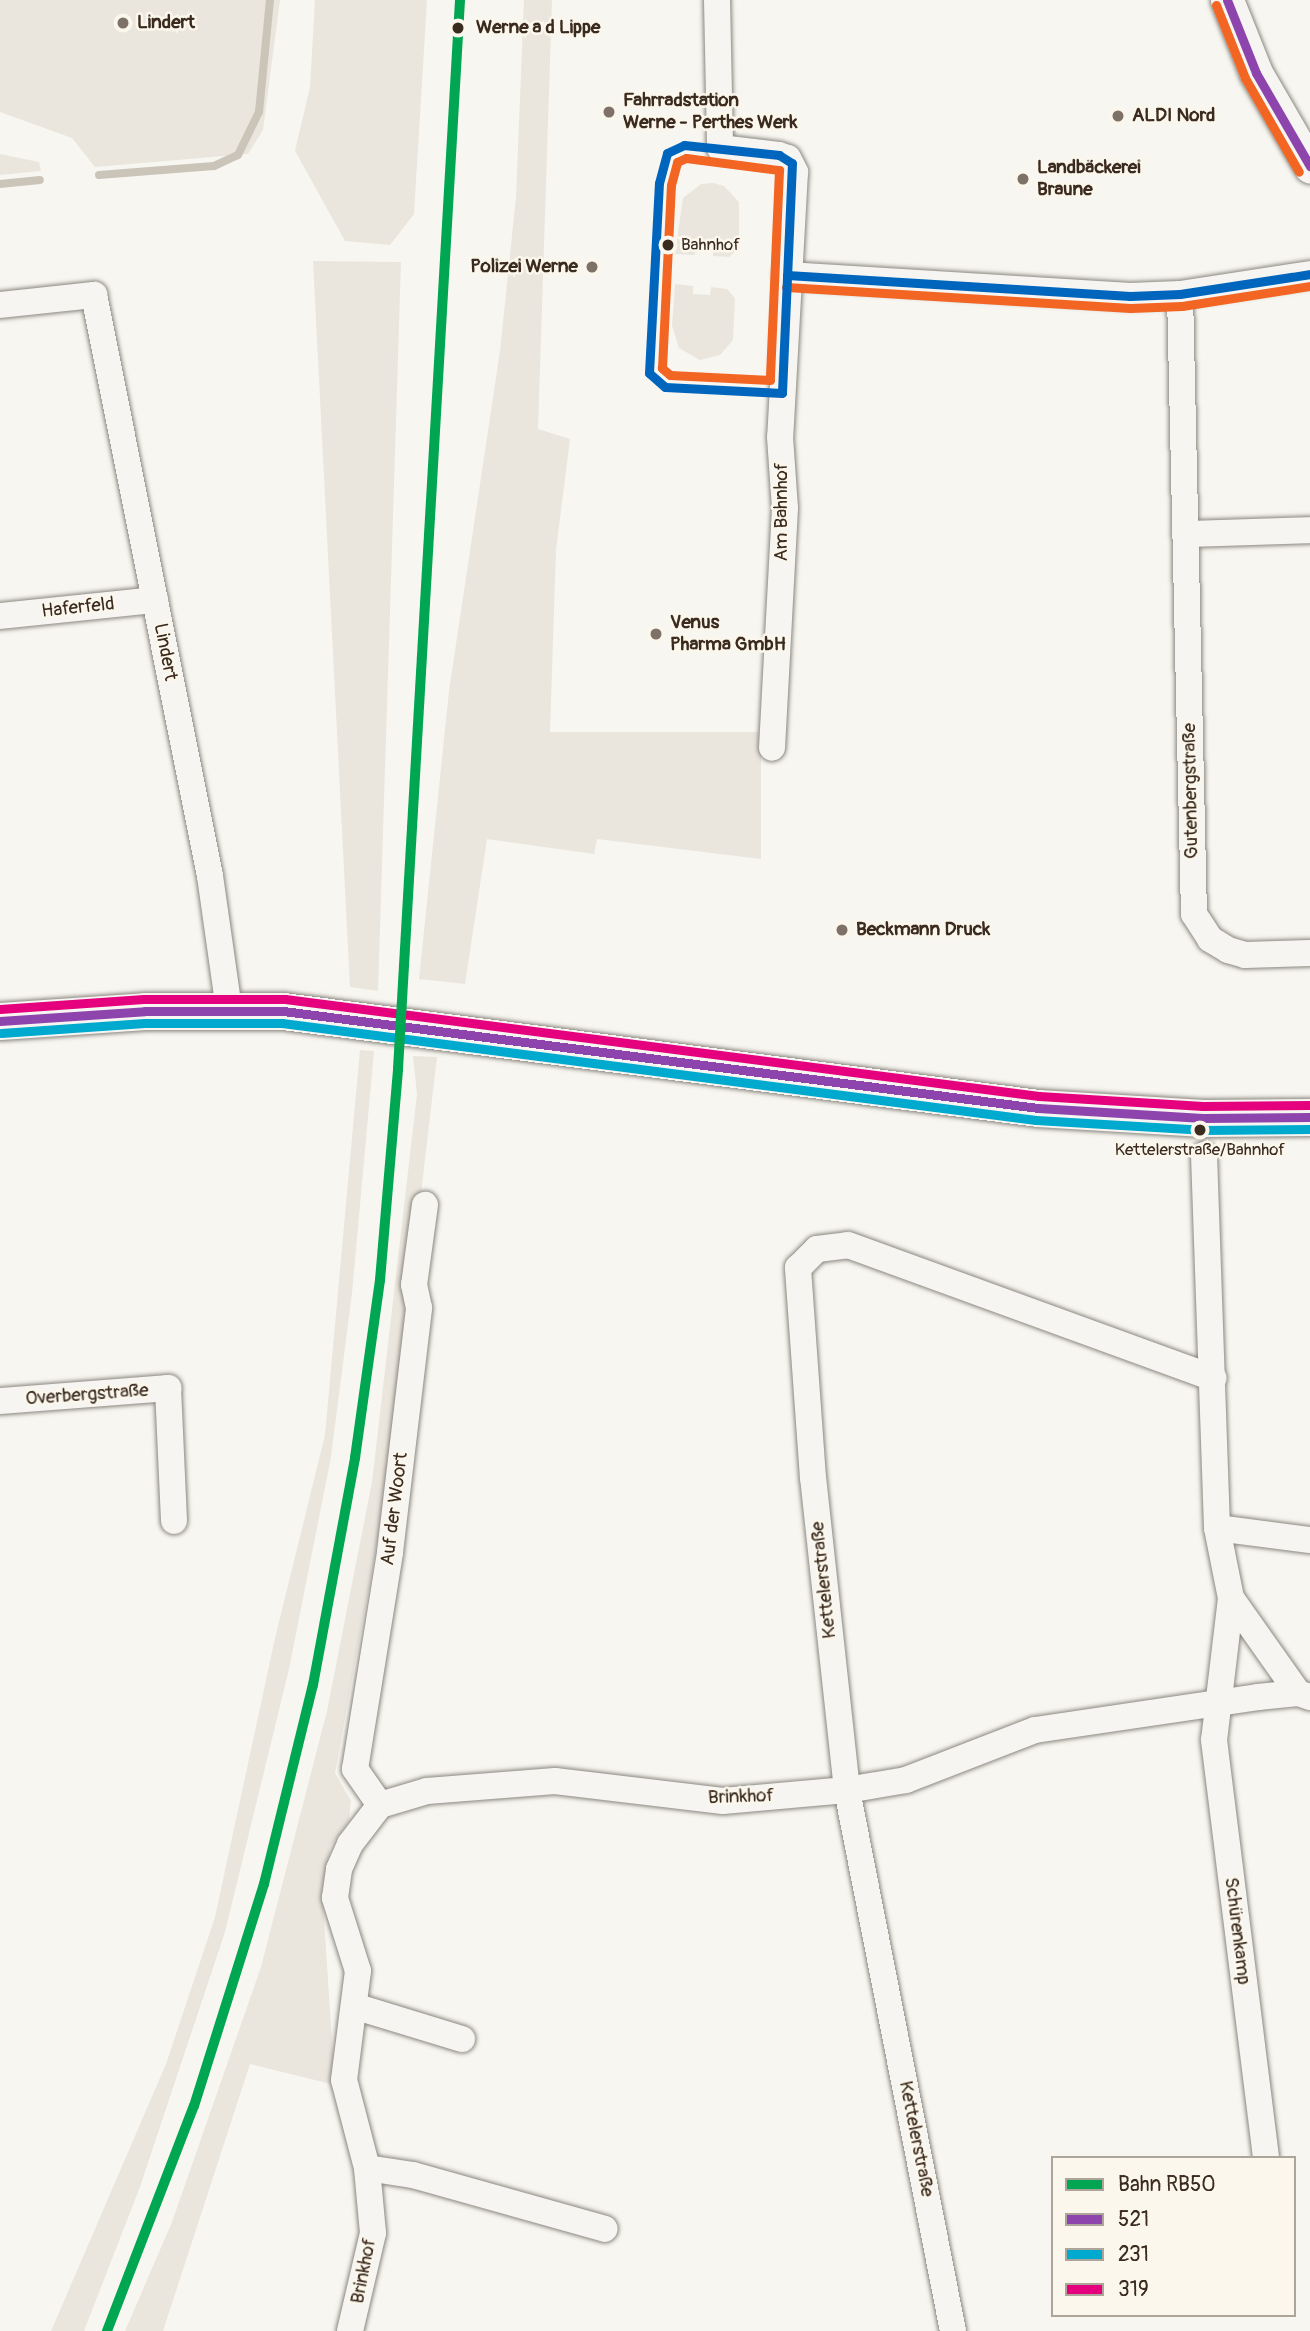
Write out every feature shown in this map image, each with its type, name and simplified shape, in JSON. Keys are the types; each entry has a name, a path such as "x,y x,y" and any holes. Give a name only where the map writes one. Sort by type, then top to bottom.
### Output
{"main road":[{"path":"0,1021 229,1009 310,1014 1038,1108 1203,1118 1310,1116"}],"street":[{"name":"Am Bahnhof","path":"717,0 720,148 779,155 792,163 780,437 785,508 772,748"},
{"path":"1227,0 1256,73 1310,166"},
{"path":"787,275 1065,294 1180,294 1310,275"},
{"name":"Gutenbergstraße","path":"1180,294 1194,914 1210,939 1228,950 1245,955 1310,953"},
{"name":"Lindert","path":"0,305 94,295 210,876 229,1009"},
{"path":"1186,534 1310,530"},
{"name":"Haferfeld","path":"0,616 155,600"},
{"path":"1204,1155 1214,1378 1217,1528 1231,1598 1216,1703"},
{"name":"Auf der Woort","path":"380,1805 355,1769 390,1552 419,1308 415,1284 425,1205"},
{"name":"Kettelerstraße","path":"953,2331 847,1790 813,1478 797,1278 802,1261 825,1245 848,1245 1214,1378"},
{"name":"Overbergstraße","path":"0,1402 168,1388 174,1521"},
{"path":"1217,1528 1310,1540"},
{"path":"1231,1598 1304,1695"},
{"name":"Brinkhof","path":"350,2331 370,2256 367,2168 344,2080 358,1971 335,1898 339,1868 350,1844 380,1805 427,1791 555,1781 723,1801 847,1790 906,1780 1035,1730 1216,1703 1304,1695"},
{"name":"Schürenkamp","path":"1216,1703 1214,1740 1266,2156"},
{"path":"354,2006 462,2039"},
{"path":"367,2168 413,2175 605,2229"}],"shaded area":[{"path":"0,0 280,0 263,130 248,154 95,167 72,138 0,112"},
{"path":"315,0 427,0 414,214 390,245 345,241 295,151 310,87"},
{"path":"524,0 552,0 538,429 570,439 556,550 550,732 761,732 761,859 597,839 594,854 487,839 465,984 419,979 449,691 500,351 516,197"},
{"path":"0,154 39,162 41,171 0,175"},
{"path":"701,184 724,186 739,202 739,248 729,257 713,256 713,248 696,247 695,255 675,254 683,198"},
{"path":"313,261 401,262 378,991 350,987"},
{"path":"675,284 693,286 693,294 710,295 711,287 727,289 735,298 733,340 720,355 700,360 679,348 672,326"},
{"path":"360,1050 374,1051 352,1293 331,1457 289,1669 225,1932 140,2187 84,2331 51,2331 166,2064 215,1917 275,1638 325,1435"},
{"path":"413,1056 437,1057 386,1493 335,1773 351,1801 349,1820 330,1847 322,1890 335,2085 250,2064 163,2331 125,2331 172,2222 261,1967 327,1711 372,1482 417,1094"}],"waterway":[{"path":"99,175 214,166 238,155 259,112 270,0"},
{"path":"0,184 40,180"}],"rail line":[{"name":"RB50","path":"107,2331 194,2106 264,1884 313,1685 355,1458 380,1280 398,1069 460,0"}],"transit line":[{"name":"521","path":"1227,0 1256,73 1310,166"},
{"path":"1216,5 1245,78 1299,172"},
{"path":"684,145 779,155 792,163 782,393 665,387 649,373 659,183 667,153 684,145"},
{"path":"686,158 779,170 770,380 670,375 662,368 671,185 677,162 686,158"},
{"path":"787,275 1130,296 1180,294 1310,274"},
{"path":"786,287 1130,308 1182,306 1310,286"},
{"name":"319","path":"0,1009 144,999 285,999 1039,1096 1203,1106 1310,1105"},
{"name":"521","path":"0,1021 145,1011 283,1011 1038,1108 1203,1118 1310,1117"},
{"name":"231","path":"1,1033 145,1023 282,1023 1036,1120 1202,1130 1310,1129"}],"place":[{"name":"Lindert","path":"123,23"},
{"name":"Werne a d Lippe","path":"458,28"},
{"name":"Fahrradstation Werne - Perthes Werk","path":"609,112"},
{"name":"ALDI Nord","path":"1118,116"},
{"name":"Landbäckerei Braune","path":"1023,179"},
{"name":"Bahnhof","path":"668,245"},
{"name":"Polizei Werne","path":"592,267"},
{"name":"Venus Pharma GmbH","path":"656,634"},
{"name":"Beckmann Druck","path":"842,930"},
{"name":"Kettelerstraße/Bahnhof","path":"1200,1130"}]}
